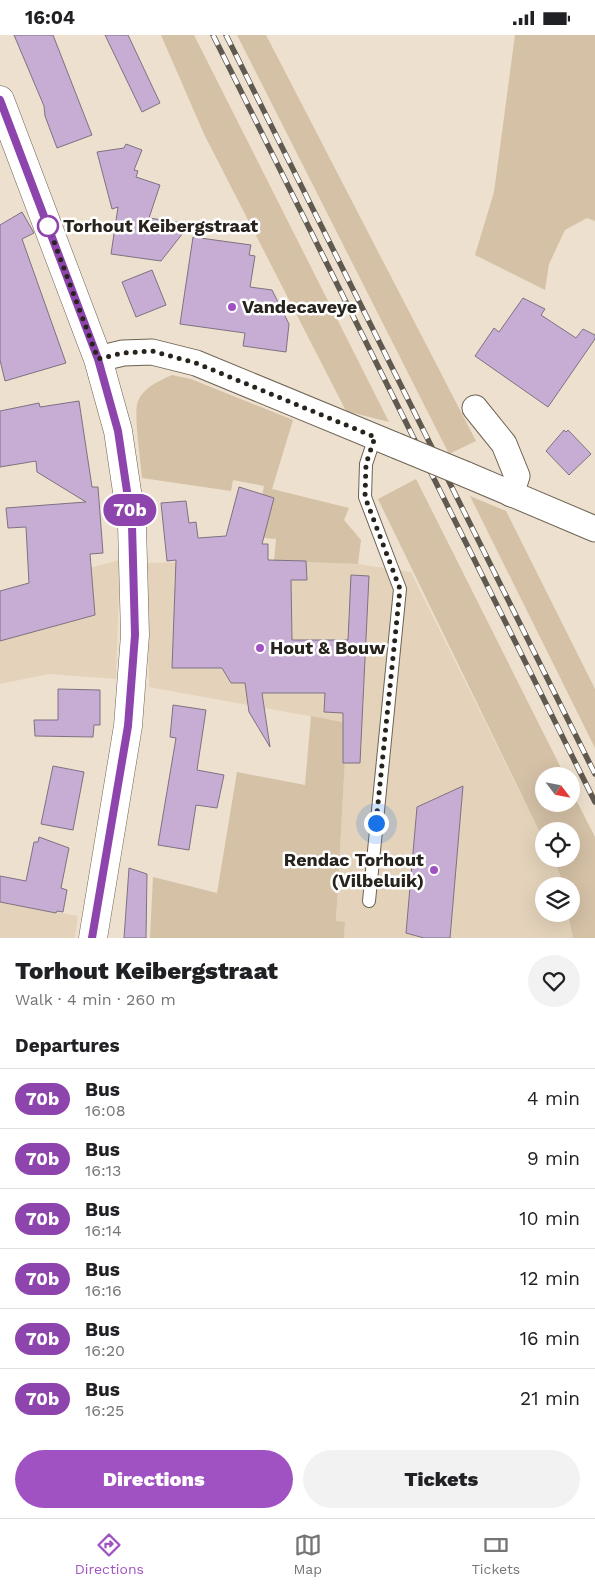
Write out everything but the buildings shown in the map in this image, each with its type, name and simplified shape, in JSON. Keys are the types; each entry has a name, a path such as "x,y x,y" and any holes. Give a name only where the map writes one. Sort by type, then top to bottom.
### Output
{"street":[{"path":"0,100 98,359 118,431 132,525 135,635 128,726 92,938"},
{"path":"98,359 123,353 152,351 196,363 595,529"},
{"path":"475,409 504,444 518,476 510,494"}],"lane":[{"path":"369,901 400,589 365,497 366,464 386,441"}],"shaded area":[{"path":"161,35 194,35 389,422 346,411 204,134"},
{"path":"237,35 266,35 476,441 449,454"},
{"path":"515,35 595,35 595,221 587,218 565,230 549,264 545,290 475,255 494,192"},
{"path":"172,375 191,379 293,420 272,489 349,508 344,520 361,540 358,564 274,561 276,539 254,537 264,486 233,480 231,491 142,478 137,426 138,401 148,388"},
{"path":"416,479 560,767 535,767 535,813 580,813 580,808 595,837 595,938 573,938 570,922 580,922 580,877 560,877 556,867 580,867 580,822 535,822 378,499"},
{"path":"470,496 506,511 595,689 595,748"},
{"path":"120,560 116,679 49,674 0,684 0,591"},
{"path":"274,561 358,564 411,572 535,823 535,867 556,867 560,874 561,877 535,877 535,922 572,922 577,938 344,938 345,922 336,922 347,723 149,687 147,563"},
{"path":"311,716 347,723 336,921 345,922 344,938 150,938 153,877 217,893 237,772 305,785"},
{"path":"0,902 78,916 75,938 0,938"}],"railway":[{"path":"213,35 595,802"},
{"path":"226,35 595,774"}],"bus line":[{"name":"70b","path":"0,100 98,359 118,431 132,525 135,635 128,726 92,938"}],"place":[{"name":"Torhout Keibergstraat","path":"48,226"},
{"name":"Vandecaveye","path":"232,307"},
{"name":"Hout & Bouw","path":"260,648"},
{"name":"Rendac Torhout (Vilbeluik)","path":"434,870"}],"route":[{"path":"48,226 98,359 123,353 152,351 196,363 375,437 366,464 365,497 400,589 376,823"}]}
